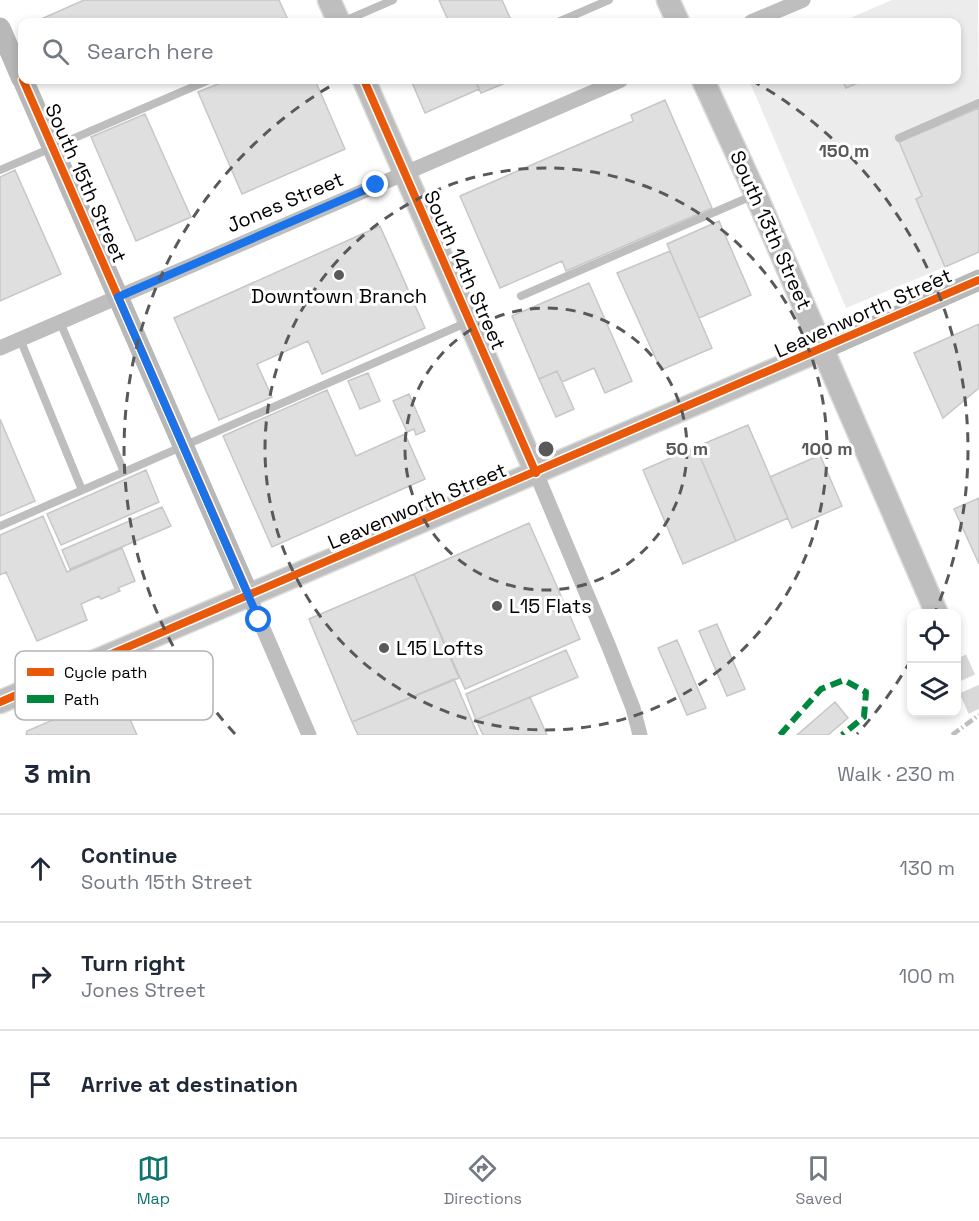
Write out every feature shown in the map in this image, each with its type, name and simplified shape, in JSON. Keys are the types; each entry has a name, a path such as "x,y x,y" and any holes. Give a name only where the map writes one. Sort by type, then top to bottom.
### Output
{"main road":[{"path":"329,0 338,18"},
{"path":"668,0 676,18"},
{"name":"South 14th Street","path":"366,84 536,473"},
{"name":"South 13th Street","path":"705,84 756,195 935,609"},
{"name":"Leavenworth Street","path":"120,651 823,349"},
{"name":"Leavenworth Street","path":"0,702 15,696"}],"street":[{"path":"760,18 803,0"},
{"name":"South 15th Street","path":"0,28 18,68"},
{"name":"South 15th Street","path":"25,84 309,735"},
{"name":"Jones Street","path":"0,348 612,84"},
{"name":"Leavenworth Street","path":"823,349 979,280"},
{"name":"South 14th Street","path":"536,473 609,647 633,708 640,735"}],"lane":[{"path":"350,18 393,0"},
{"path":"567,18 609,0"},
{"path":"0,170 200,84"},
{"path":"899,138 979,103"},
{"path":"521,296 756,195"},
{"path":"0,526 470,321"},
{"path":"60,322 124,472"},
{"path":"20,339 82,490"}],"shaded area":[{"path":"892,0 978,0 979,108 899,142 922,196 916,199 945,267 846,308 751,84 961,84 961,18 850,18"}],"building":[{"path":"84,0 279,0 287,18 43,18"},
{"path":"439,0 502,0 510,18 447,18"},
{"path":"218,84 317,84 345,149 242,194 198,92"},
{"path":"413,84 477,84 479,89 425,113"},
{"path":"477,84 503,84 481,93"},
{"path":"844,84 856,84 846,88"},
{"path":"665,100 712,208 566,271 562,261 500,288 460,196 633,121 631,115"},
{"path":"979,108 979,252 945,267 916,199 922,196 899,142"},
{"path":"145,114 191,217 136,241 91,137"},
{"path":"15,170 61,274 0,301 0,177"},
{"path":"719,221 751,295 699,318 667,244"},
{"path":"380,226 425,328 322,374 308,341 257,364 272,397 219,420 174,318"},
{"path":"670,251 712,348 661,370 617,273"},
{"path":"589,283 632,381 605,393 594,368 562,382 557,371 539,379 512,316"},
{"path":"979,324 979,388 943,418 914,353"},
{"path":"557,371 574,409 556,417 539,379"},
{"path":"368,373 380,401 360,409 348,381"},
{"path":"327,390 356,456 405,434 425,479 272,547 223,436"},
{"path":"409,394 425,431 416,435 414,429 407,432 393,401"},
{"path":"0,419 35,501 0,516"},
{"path":"748,425 788,518 736,541 696,447"},
{"path":"696,447 736,541 683,564 643,470"},
{"path":"820,455 842,506 792,528 770,477"},
{"path":"146,470 159,502 61,545 47,514"},
{"path":"979,498 979,564 954,509"},
{"path":"162,507 171,526 70,569 62,550"},
{"path":"43,516 67,572 122,548 135,581 118,588 120,591 101,599 99,596 81,604 87,620 37,641 6,572 0,575 0,535"},
{"name":"L15 Flats","path":"529,523 580,639 465,689 414,574"},
{"name":"L15 Lofts","path":"414,574 459,678 352,722 309,619"},
{"path":"717,624 745,689 727,696 699,631"},
{"path":"677,640 706,708 687,715 658,648"},
{"path":"566,650 578,677 476,720 466,694"},
{"path":"454,679 478,735 358,735 352,722"},
{"path":"530,697 547,735 483,735 476,720"},
{"path":"835,702 848,718 828,735 797,735"},
{"path":"53,720 130,720 137,735 26,735 27,731"}],"tunnel":[{"path":"958,663 979,710"}],"railway":[{"path":"952,735 979,715"}],"marked path":[{"path":"780,735 821,689 844,680 866,692 864,717 842,735"}],"cycle path":[{"path":"25,84 249,596"},
{"path":"366,84 536,473"},
{"path":"118,651 979,280"},
{"path":"0,702 15,696"}],"place":[{"name":"Downtown Branch","path":"339,275"},
{"name":"L15 Flats","path":"497,606"},
{"name":"L15 Lofts","path":"384,648"}],"route":[{"path":"259,620 118,297 376,185"}]}
